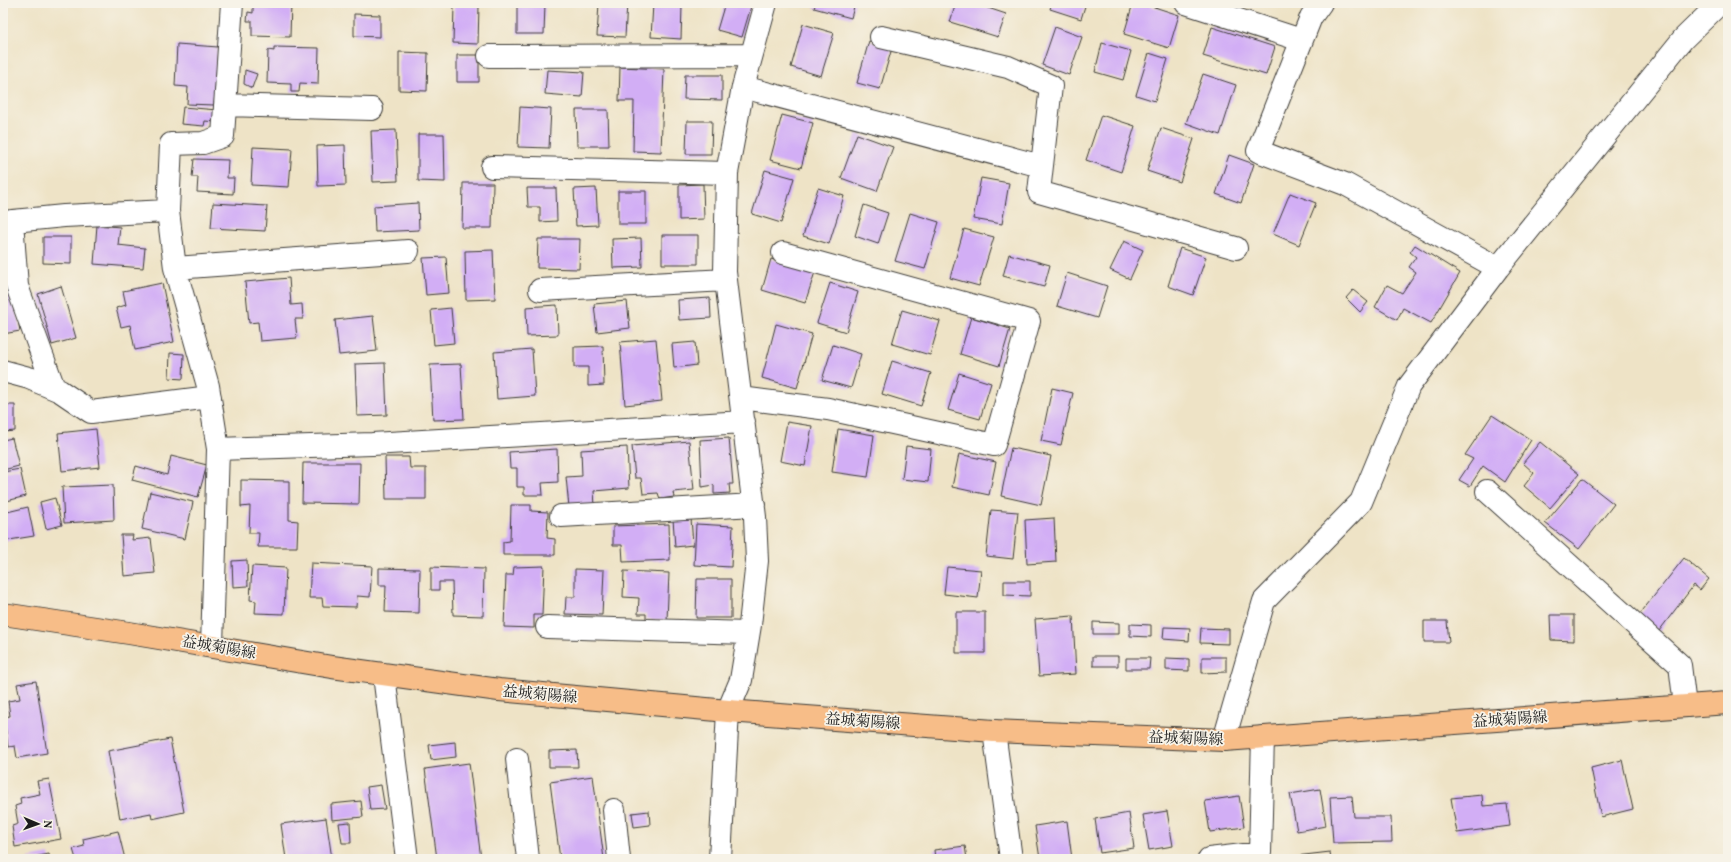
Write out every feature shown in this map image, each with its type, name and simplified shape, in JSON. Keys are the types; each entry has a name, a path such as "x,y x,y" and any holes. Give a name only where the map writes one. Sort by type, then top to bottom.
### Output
{"main road":[{"name":"益城菊陽線","path":"3,614 212,646 384,675 499,690 728,711 994,731 1224,740 1728,703"}],"street":[{"path":"212,646 218,449 210,397 175,268 168,211 171,144 203,143 223,136 232,3"},
{"path":"720,859 728,711 741,680 757,561 754,505 726,280 727,173 750,55 766,3"},
{"path":"1186,3 1301,40"},
{"path":"1321,3 1311,17 1301,40 1258,151 1345,184 1498,268"},
{"path":"1224,740 1264,601 1361,502 1409,386 1498,268 1683,39 1720,3"},
{"path":"881,36 1008,67 1051,86 1039,192 1236,248"},
{"path":"489,56 750,55"},
{"path":"743,87 1041,166"},
{"path":"225,105 372,109"},
{"path":"492,167 727,173"},
{"path":"54,388 17,286 7,222 64,216 168,211"},
{"path":"175,268 408,251"},
{"path":"741,398 828,408 994,445 1029,321 783,253"},
{"path":"540,290 726,280"},
{"path":"3,370 54,388 91,412 210,397"},
{"path":"218,449 372,444 744,422"},
{"path":"1487,491 1680,665 1685,706"},
{"path":"561,516 754,505"},
{"path":"547,627 748,633"},
{"path":"384,675 407,859"},
{"path":"994,731 1011,859"},
{"path":"1209,859 1260,853 1263,737"},
{"path":"517,759 528,859"},
{"path":"614,810 620,859"}],"building":[{"path":"253,3 291,3 290,37 252,36 252,21 247,21 248,12 253,13"},
{"path":"517,3 545,3 544,34 517,34"},
{"path":"599,3 627,3 625,37 597,36"},
{"path":"725,3 752,3 742,37 717,30"},
{"path":"816,3 855,3 851,18 814,8"},
{"path":"956,3 973,3 1006,14 998,37 950,22"},
{"path":"1052,3 1086,3 1081,19 1050,9"},
{"path":"1133,3 1142,3 1179,15 1169,48 1124,34"},
{"path":"653,4 682,6 681,39 651,37"},
{"path":"454,5 479,6 478,44 453,43"},
{"path":"354,14 380,15 380,37 354,36"},
{"path":"803,24 834,33 821,76 791,67"},
{"path":"1055,27 1082,37 1069,75 1042,65"},
{"path":"1212,27 1275,47 1266,75 1203,56"},
{"path":"869,41 892,48 880,89 857,83"},
{"path":"1102,43 1131,51 1123,80 1095,72"},
{"path":"177,44 218,47 214,105 187,104 188,87 175,86"},
{"path":"274,47 319,48 318,84 300,83 299,92 291,92 291,84 267,83 268,50 274,51"},
{"path":"399,52 428,53 427,91 399,90"},
{"path":"1149,53 1168,59 1155,101 1136,95"},
{"path":"457,55 479,55 479,82 457,82"},
{"path":"620,67 664,69 661,152 633,151 634,101 619,101"},
{"path":"245,70 257,74 252,88 244,84"},
{"path":"547,70 584,72 582,97 545,94"},
{"path":"1203,74 1236,85 1220,135 1186,123"},
{"path":"685,75 722,75 722,100 684,99"},
{"path":"183,107 217,110 216,122 205,121 204,126 181,124"},
{"path":"520,107 551,109 549,148 518,147"},
{"path":"576,110 608,110 609,146 577,146"},
{"path":"782,115 813,123 801,168 770,160"},
{"path":"1101,115 1135,126 1121,172 1086,160"},
{"path":"687,121 712,121 711,154 686,154"},
{"path":"1161,128 1194,139 1180,182 1147,171"},
{"path":"396,130 398,181 373,182 371,131"},
{"path":"418,134 444,134 445,182 418,181"},
{"path":"857,134 893,147 877,191 841,178"},
{"path":"345,145 346,185 318,186 317,146"},
{"path":"253,147 292,149 289,187 251,185"},
{"path":"1229,155 1254,164 1241,203 1216,194"},
{"path":"194,159 228,160 227,178 234,178 233,194 197,192 198,177 192,177"},
{"path":"765,170 794,178 781,223 752,214"},
{"path":"981,178 1009,183 1002,224 973,219"},
{"path":"463,183 493,183 492,228 462,228"},
{"path":"703,184 704,219 679,220 679,185"},
{"path":"527,188 556,188 557,221 540,222 540,207 528,207"},
{"path":"596,188 598,225 576,226 574,189"},
{"path":"818,188 844,196 829,244 803,236"},
{"path":"618,191 646,191 646,224 618,224"},
{"path":"1290,193 1316,203 1299,245 1273,234"},
{"path":"213,203 267,206 265,231 211,228"},
{"path":"418,203 419,230 375,232 374,206"},
{"path":"864,205 888,213 878,244 855,236"},
{"path":"910,213 939,222 925,269 895,261"},
{"path":"97,225 120,227 118,245 145,248 143,268 94,264"},
{"path":"964,229 994,237 979,286 950,278"},
{"path":"662,235 698,235 698,264 662,264"},
{"path":"43,237 71,237 71,264 43,263"},
{"path":"641,238 642,267 613,268 612,239"},
{"path":"538,239 580,239 579,269 537,268"},
{"path":"1124,241 1143,250 1130,279 1110,270"},
{"path":"1415,245 1460,273 1431,323 1403,308 1397,320 1375,307 1387,285 1402,293 1416,272 1409,267 1416,257 1410,252"},
{"path":"1180,248 1206,257 1193,295 1168,286"},
{"path":"493,250 495,299 466,300 465,251"},
{"path":"1009,254 1050,265 1044,287 1003,276"},
{"path":"446,257 449,293 426,295 423,258"},
{"path":"771,259 815,272 805,303 762,290"},
{"path":"1067,273 1107,286 1097,318 1057,306"},
{"path":"289,278 291,305 302,304 303,319 295,319 297,338 260,341 258,322 249,323 245,282"},
{"path":"162,283 174,342 135,350 130,325 121,327 116,308 126,305 123,291"},
{"path":"830,283 858,292 846,332 817,323"},
{"path":"61,286 76,338 52,345 38,294"},
{"path":"1353,290 1368,302 1360,312 1346,298"},
{"path":"13,291 20,331 3,334 3,292"},
{"path":"710,298 711,318 679,320 678,300"},
{"path":"627,301 630,328 597,332 594,304"},
{"path":"557,305 558,335 527,336 526,307"},
{"path":"451,308 454,343 434,345 431,310"},
{"path":"902,310 940,321 930,355 892,344"},
{"path":"373,316 377,351 339,355 335,320"},
{"path":"971,317 1010,329 999,366 960,354"},
{"path":"776,324 812,334 797,388 762,378"},
{"path":"656,339 662,401 625,405 620,342"},
{"path":"695,342 697,365 674,368 672,344"},
{"path":"833,345 861,354 851,388 822,380"},
{"path":"603,346 604,385 588,386 588,367 574,367 574,347"},
{"path":"532,349 535,396 497,399 494,352"},
{"path":"170,353 184,354 183,379 169,378"},
{"path":"892,361 931,373 921,406 882,394"},
{"path":"385,363 387,415 357,416 355,364"},
{"path":"461,364 464,419 433,420 430,365"},
{"path":"959,373 991,383 980,419 948,410"},
{"path":"1052,388 1073,393 1061,445 1041,441"},
{"path":"3,405 15,405 15,431 3,432"},
{"path":"1492,415 1531,440 1505,482 1483,466 1470,486 1459,480 1473,459 1465,455"},
{"path":"787,422 812,426 805,466 780,461"},
{"path":"96,429 100,467 62,471 58,433"},
{"path":"838,429 874,435 868,477 832,472"},
{"path":"12,438 19,466 3,470 3,440"},
{"path":"729,438 733,484 729,484 730,493 714,494 714,485 702,487 700,440"},
{"path":"689,441 694,490 673,492 674,497 660,499 658,493 643,494 641,478 635,478 632,446"},
{"path":"1540,442 1579,474 1550,508 1524,486 1534,473 1523,463"},
{"path":"906,446 931,449 928,482 902,479"},
{"path":"627,447 629,488 594,491 595,506 569,507 566,477 582,476 581,450"},
{"path":"1011,448 1051,456 1041,505 1001,496"},
{"path":"557,449 558,482 542,483 543,495 524,495 524,487 517,487 517,468 510,468 509,452"},
{"path":"959,454 996,462 989,495 952,487"},
{"path":"171,456 207,465 198,497 132,480 136,466 167,475"},
{"path":"385,457 409,457 410,468 426,468 426,499 386,499"},
{"path":"303,463 360,463 359,504 302,503"},
{"path":"20,469 26,496 3,502 3,472"},
{"path":"1582,479 1614,504 1579,549 1545,523"},
{"path":"241,480 289,481 289,520 298,521 297,547 258,547 259,533 249,533 250,506 241,507"},
{"path":"113,485 114,520 64,523 62,487"},
{"path":"150,492 193,502 185,539 142,529"},
{"path":"55,498 62,525 46,529 40,502"},
{"path":"511,505 531,505 531,511 548,512 547,538 555,539 555,555 503,555 503,542 510,541"},
{"path":"28,507 34,536 3,541 3,513"},
{"path":"991,510 1018,512 1013,559 986,556"},
{"path":"691,518 693,545 675,547 673,519"},
{"path":"1054,518 1056,562 1027,564 1025,520"},
{"path":"669,524 670,560 623,562 622,545 613,545 613,526"},
{"path":"696,524 733,526 731,567 694,565"},
{"path":"121,535 133,535 132,540 151,538 155,573 124,576"},
{"path":"1684,558 1709,579 1700,590 1694,585 1659,631 1639,615"},
{"path":"247,560 248,586 233,587 232,561"},
{"path":"311,563 372,566 370,597 357,596 356,607 323,606 322,598 309,598"},
{"path":"252,566 286,568 284,614 255,613 256,601 250,600"},
{"path":"544,566 542,615 534,615 534,628 504,627 506,575 513,575 514,567"},
{"path":"431,567 484,569 483,616 453,615 452,582 439,582 439,590 431,590"},
{"path":"947,567 981,570 978,598 944,594"},
{"path":"379,568 420,569 419,613 385,612 386,585 379,585"},
{"path":"575,569 604,570 602,615 565,614 566,597 575,597"},
{"path":"624,571 669,573 667,620 646,619 646,614 638,614 639,598 623,597"},
{"path":"697,579 731,579 731,618 696,618"},
{"path":"1004,581 1030,581 1030,596 1004,595"},
{"path":"956,612 985,612 985,653 956,653"},
{"path":"1550,615 1574,615 1574,641 1551,640"},
{"path":"1073,616 1076,674 1039,676 1035,619"},
{"path":"1424,621 1447,621 1449,642 1424,642"},
{"path":"1093,622 1119,623 1119,634 1093,634"},
{"path":"1130,624 1151,625 1151,637 1130,636"},
{"path":"1164,627 1190,628 1189,641 1163,639"},
{"path":"1201,628 1229,629 1229,644 1200,643"},
{"path":"1093,656 1118,656 1118,666 1093,666"},
{"path":"1202,657 1226,657 1226,672 1202,673"},
{"path":"1126,658 1150,658 1149,669 1126,669"},
{"path":"1166,658 1189,659 1189,671 1166,670"},
{"path":"36,681 47,753 17,758 15,746 8,747 4,717 10,716 8,701 20,699 17,684"},
{"path":"170,739 184,812 152,819 151,813 120,819 108,751"},
{"path":"455,742 456,757 431,760 429,745"},
{"path":"577,750 578,767 549,767 549,751"},
{"path":"1622,760 1633,809 1601,817 1591,768"},
{"path":"469,763 481,859 437,859 425,769"},
{"path":"593,776 604,859 560,859 550,782"},
{"path":"49,779 61,839 15,847 12,826 18,824 15,806 21,804 20,798 40,794 37,781"},
{"path":"381,785 385,809 370,810 367,787"},
{"path":"1320,789 1326,826 1297,831 1290,794"},
{"path":"1482,795 1483,806 1507,804 1510,826 1457,833 1451,798"},
{"path":"1239,796 1244,827 1210,832 1205,801"},
{"path":"1352,796 1354,817 1391,817 1392,842 1333,843 1330,797"},
{"path":"361,801 363,817 332,820 331,804"},
{"path":"649,811 650,825 634,827 632,813"},
{"path":"1167,811 1173,846 1149,850 1143,815"},
{"path":"1129,813 1134,848 1100,853 1095,819"},
{"path":"326,818 332,859 286,859 281,824"},
{"path":"1067,821 1072,859 1040,859 1035,826"},
{"path":"350,822 351,843 342,843 339,823"},
{"path":"118,831 125,859 76,859 73,849 84,846 83,839"},
{"path":"965,846 967,859 935,859 934,850"},
{"path":"1330,852 1331,859 1296,859 1296,856"},
{"path":"49,854 50,859 29,859 29,858"}]}
